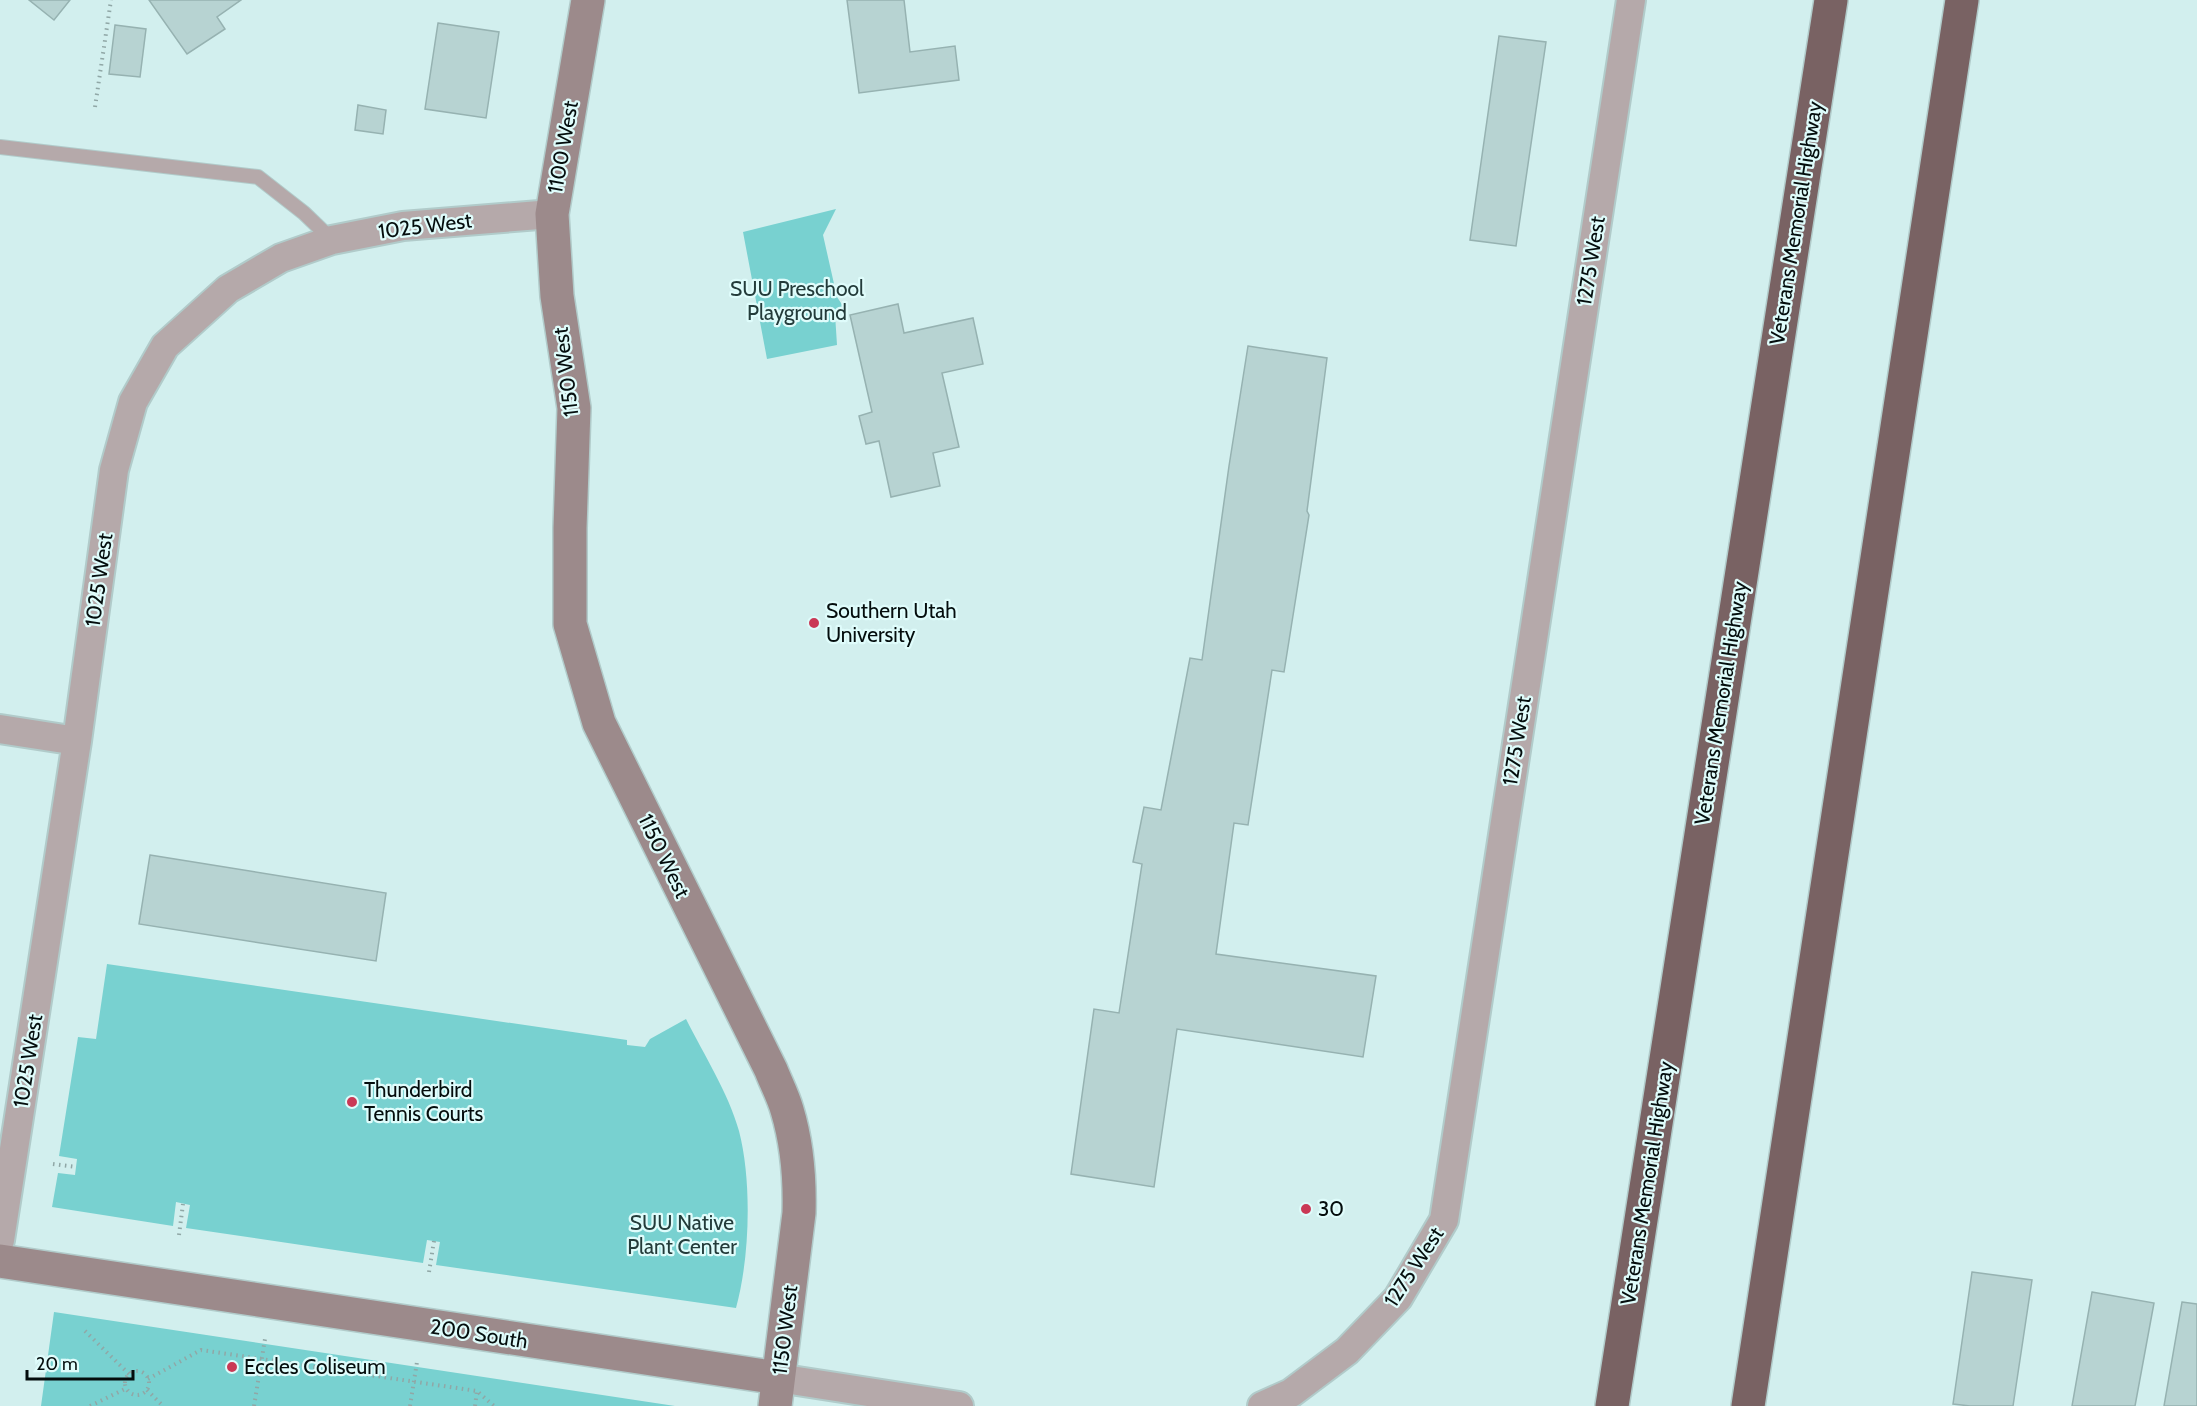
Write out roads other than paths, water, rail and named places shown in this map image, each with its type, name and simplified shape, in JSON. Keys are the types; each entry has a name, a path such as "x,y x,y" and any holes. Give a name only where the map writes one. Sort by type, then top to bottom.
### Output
{"highway":[{"name":"Veterans Memorial Highway","path":"1612,1406 1831,0"},
{"path":"1748,1406 1962,0"}],"street":[{"name":"1100 West","path":"556,296 552,214 588,0"},
{"name":"1275 West","path":"1262,1406 1291,1393 1347,1351 1398,1298 1444,1220 1631,0"},
{"name":"1025 West","path":"0,1240 77,741 114,470 133,402 165,346 228,289 281,258 332,240 403,226 552,214"},
{"name":"1150 West","path":"556,296 574,408 570,624 599,723 771,1070 787,1109 795,1144 800,1184 799,1213 777,1392"},
{"path":"0,729 77,741"},
{"name":"200 South","path":"0,1261 777,1392 959,1406"}],"lane":[{"path":"0,147 258,177 304,213 332,240"}],"place":[{"name":"Southern Utah University","path":"814,623"},
{"name":"Thunderbird Tennis Courts","path":"352,1102"},
{"name":"30","path":"1306,1209"},
{"name":"Eccles Coliseum","path":"232,1367"}],"park label":[{"name":"SUU Preschool Playground","path":"797,301"},
{"name":"SUU Native Plant Center","path":"682,1235"}]}
